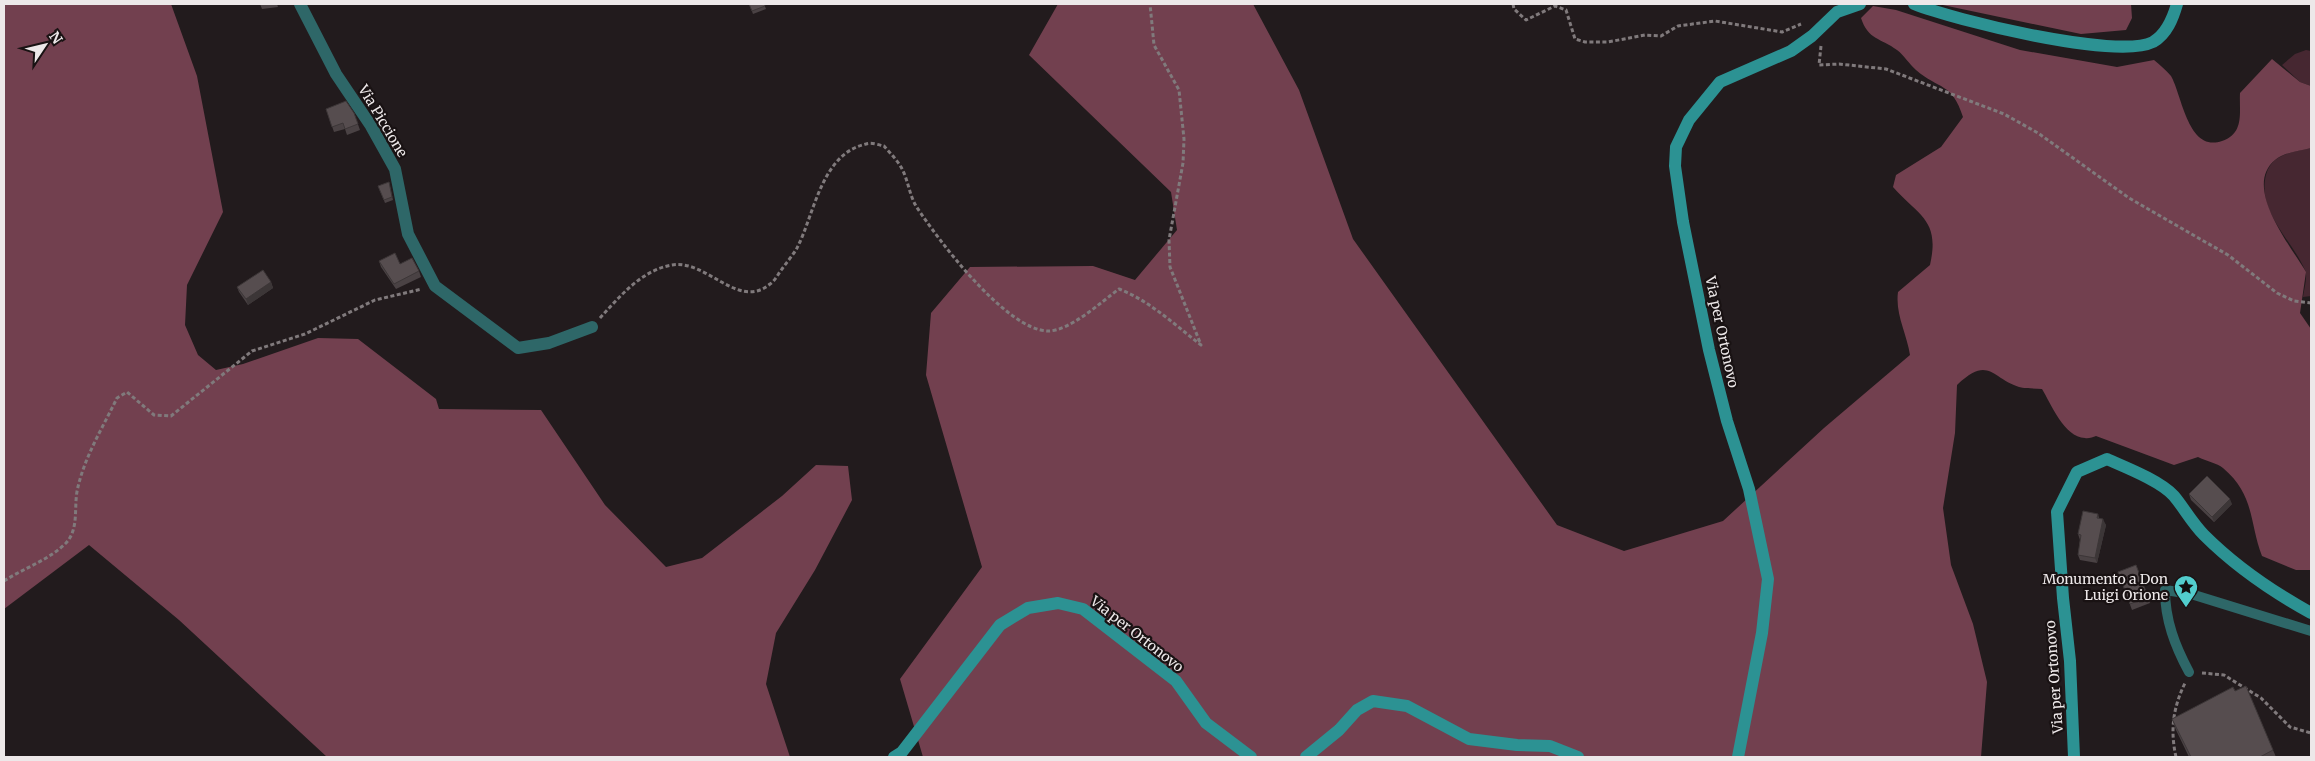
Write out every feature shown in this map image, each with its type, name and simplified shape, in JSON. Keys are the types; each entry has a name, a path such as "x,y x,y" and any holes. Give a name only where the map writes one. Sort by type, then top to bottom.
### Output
{"street":[{"name":"Via Piccione","path":"300,4 336,74 371,126 395,169 408,234 435,286 518,348 549,343 592,327"},
{"name":"Via per Ortonovo","path":"1738,757 1762,633 1768,579 1749,488 1727,421 1709,350 1683,222 1675,166 1676,147 1689,120 1720,82 1791,51 1812,36 1837,12 1860,4"},
{"path":"1914,4 1937,13 2080,44 2136,47 2154,41 2171,23 2177,4"},
{"name":"Via per Ortonovo","path":"2074,757 2070,661 2057,512 2078,472 2107,459 2136,472 2172,494 2203,534 2236,563 2311,614"},
{"name":"Via per Ortonovo","path":"894,757 902,752 913,739 1000,625 1028,608 1058,602 1084,608 1176,681 1206,723 1251,757"},
{"path":"1306,757 1339,730 1357,710 1373,701 1407,706 1469,738 1518,745 1550,746 1578,757"}],"lane":[{"path":"2189,672 2177,650 2165,610 2165,590 2191,594 2311,631"}],"path":[{"path":"592,327 620,295 649,272 672,265 686,264 705,272 731,288 755,293 771,284 797,248 827,175 843,154 867,143 884,146 901,167 915,204 948,250 1009,314 1028,326 1048,331 1067,327 1119,289 1134,295 1150,305 1201,346 1170,267 1169,240 1183,164 1184,139 1179,90 1154,45 1150,4"},
{"path":"1513,4 1514,9 1526,20 1555,6 1566,10 1575,39 1585,42 1608,42 1645,35 1661,36 1678,26 1715,22 1782,32 1807,21"},
{"path":"1821,43 1819,65 1839,64 1886,69 2004,114 2038,133 2129,198 2228,255 2277,292 2294,302 2311,303"},
{"path":"4,581 22,569 54,554 68,541 75,524 77,488 85,466 117,398 127,392 154,416 171,416 252,351 304,334 375,300 435,286"},
{"path":"2176,757 2172,735 2178,696 2189,672 2224,675 2261,698 2290,727 2311,733"}],"shaded area":[{"path":"4,4 171,4 197,76 223,212 187,285 185,325 198,355 216,370 243,364 318,338 358,339 436,399 439,409 541,410 605,505 666,567 702,558 782,496 816,465 848,466 852,500 815,570 776,633 766,684 790,757 327,757 179,620 89,545 4,609"},
{"path":"1058,4 1253,4 1299,90 1353,239 1557,525 1624,551 1723,521 1824,428 1910,355 1898,308 1898,292 1930,265 1932,238 1930,228 1925,220 1893,187 1896,175 1941,147 1963,117 1959,106 1949,92 1913,68 1897,50 1867,31 1861,18 1873,6 1896,10 2020,50 2117,67 2154,60 2171,76 2194,131 2201,139 2210,142 2222,141 2234,133 2239,121 2240,93 2272,59 2300,82 2311,86 2311,148 2288,153 2275,160 2266,171 2264,185 2266,200 2272,216 2306,272 2300,313 2311,329 2311,570 2296,570 2262,556 2250,509 2241,488 2221,466 2198,457 2174,465 2096,436 2088,438 2077,436 2059,419 2042,389 2019,387 1990,371 1983,370 1976,371 1957,385 1955,433 1943,508 1951,565 1973,624 1987,682 1981,757 923,757 900,679 982,567 926,375 931,313 970,267 1093,266 1135,280 1177,230 1171,192 1029,55"},
{"path":"1938,4 2131,4 2132,18 2126,30 2081,34"},
{"path":"2306,50 2311,51 2311,86 2300,82 2282,65 2295,54"},
{"path":"2311,148 2311,296 2303,297 2306,273 2267,205 2265,180 2271,165 2281,156"}],"building":[{"path":"749,4 764,4 765,6 752,11"},
{"path":"346,101 354,113 358,124 345,129 343,123 332,127 326,109"},
{"path":"389,182 392,197 384,200 378,186"},
{"path":"395,253 400,264 412,258 419,271 394,284 379,261"},
{"path":"263,270 271,282 246,299 237,287"},
{"path":"2207,476 2230,499 2212,517 2189,494"},
{"path":"2083,511 2098,514 2097,518 2103,519 2095,558 2078,555 2081,535 2078,534"},
{"path":"2136,565 2148,597 2130,604 2118,572"},
{"path":"2246,686 2273,750 2260,757 2191,757 2172,719 2233,687 2235,691"}],"place":[{"name":"Monumento a Don Luigi Orione","path":"2186,608"}]}
